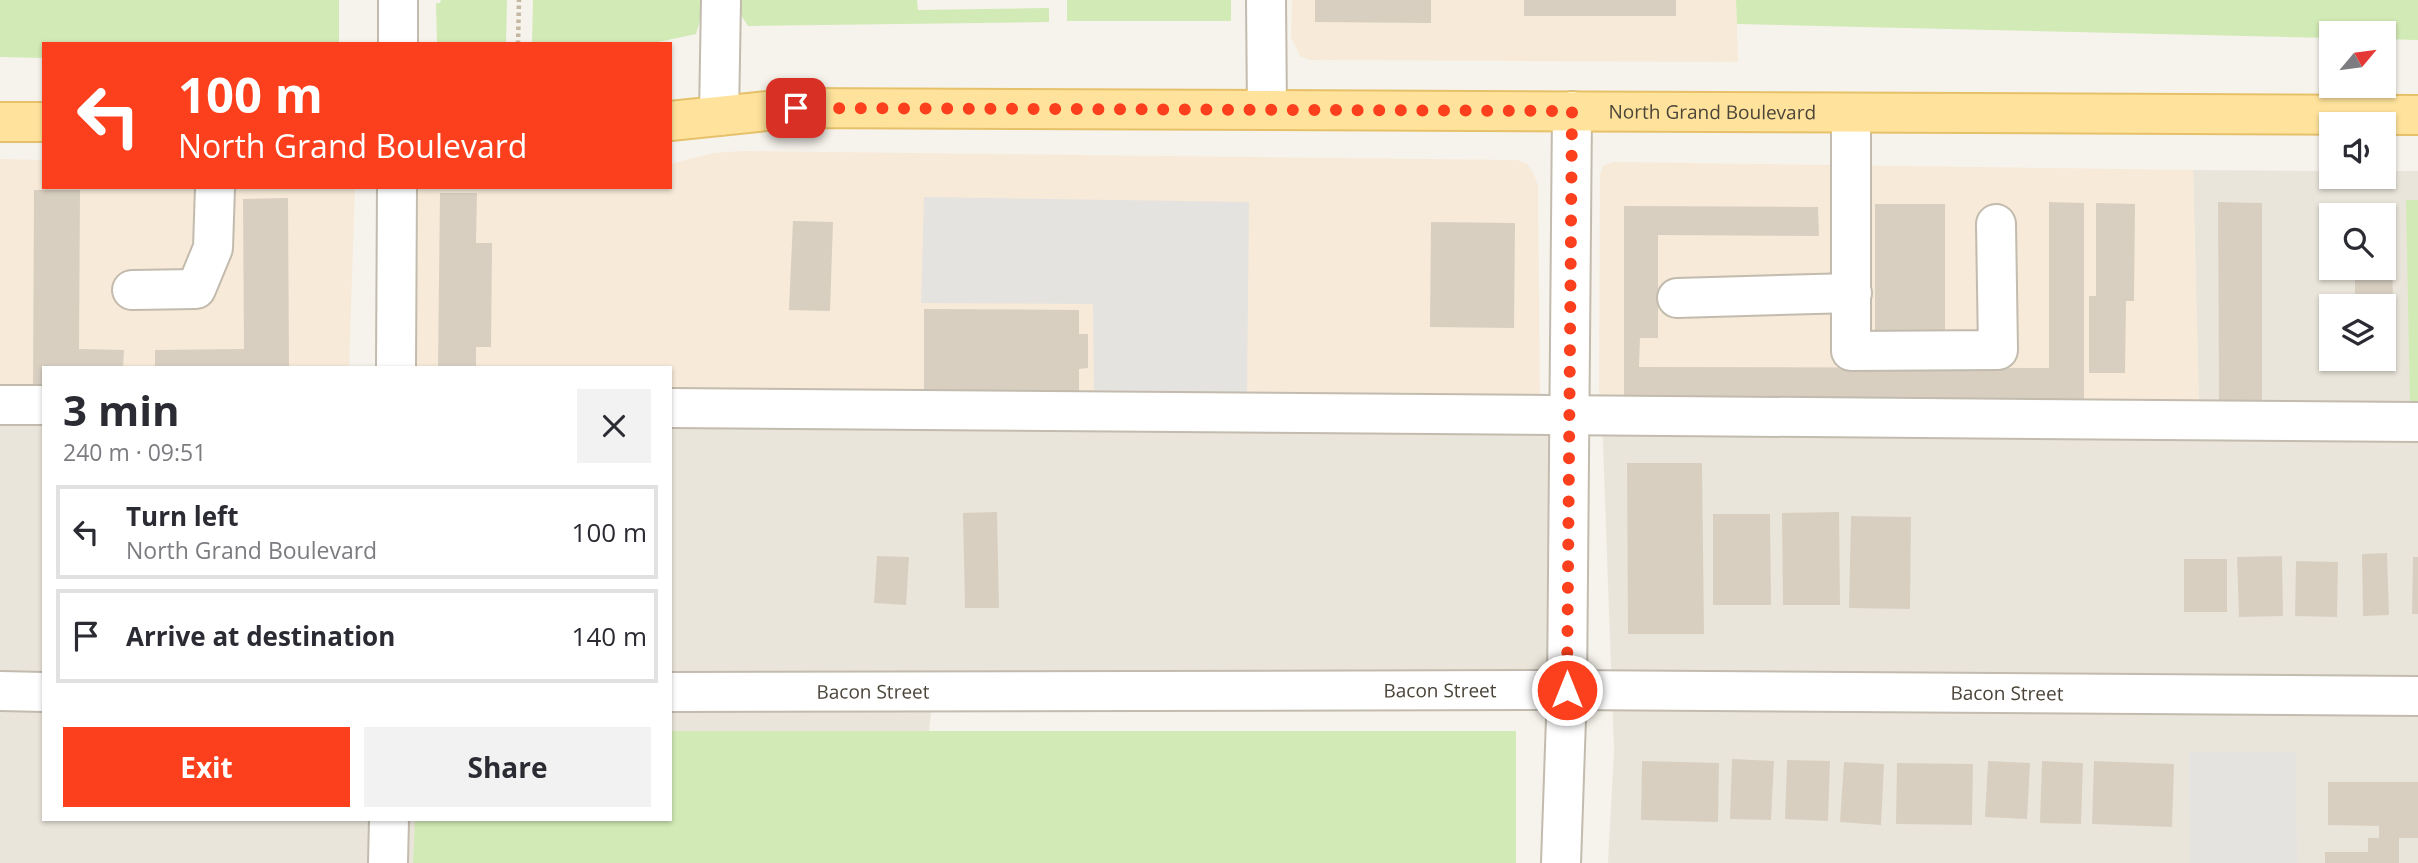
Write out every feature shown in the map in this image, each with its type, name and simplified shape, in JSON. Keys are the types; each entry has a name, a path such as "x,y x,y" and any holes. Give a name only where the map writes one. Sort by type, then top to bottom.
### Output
{"main road":[{"name":"North Grand Boulevard","path":"672,121 796,108 2418,115"},
{"path":"0,122 42,122"}],"street":[{"path":"398,0 398,42"},
{"path":"719,116 721,0"},
{"path":"1266,0 1267,110"},
{"path":"1561,863 1567,690 1572,111"},
{"path":"1851,113 1851,351 1998,350 1996,224"},
{"path":"131,290 196,289 213,247 215,189"},
{"path":"396,366 397,189"},
{"path":"1677,298 1852,293"},
{"path":"0,405 42,405"},
{"path":"672,408 2418,422"},
{"name":"Bacon Street","path":"672,692 1567,690 2418,696"},
{"path":"0,691 42,692"},
{"path":"388,863 389,821"}],"path":[{"path":"518,42 519,0"}],"shaded area":[{"path":"1292,0 1736,0 1738,62 1310,60 1300,56 1291,37"},
{"path":"742,151 1517,160 1527,164 1538,186 1540,409 672,401 672,366 416,366 418,189 672,189 672,164 714,153"},
{"path":"0,159 42,160 42,189 355,189 349,366 42,366 42,397 0,396"},
{"path":"1613,162 2193,170 2199,410 1599,408 1600,174 1603,166"},
{"path":"2193,170 2319,171 2319,189 2396,189 2396,171 2418,171 2418,863 1608,863 1614,751 1602,416 2199,410"},
{"path":"924,197 1249,202 1247,394 1094,397 1093,304 921,303"},
{"path":"0,405 42,405 42,821 672,821 672,408 1568,416 1567,690 933,691 916,863 0,863"},
{"path":"2189,752 2296,752 2297,863 2190,863"}],"green space":[{"path":"0,0 339,0 339,42 42,42 42,58 0,57"},
{"path":"441,0 507,0 506,42 437,42 436,3"},
{"path":"533,0 706,0 696,34 658,42 532,42"},
{"path":"740,0 917,0 918,10 1049,8 1049,22 748,26 741,15"},
{"path":"1067,0 1231,0 1231,21 1067,21"},
{"path":"1736,0 2418,0 2418,40 2396,39 2396,21 2319,21 2319,38 1737,24"},
{"path":"2406,200 2418,200 2418,406 2410,406"},
{"path":"672,731 1516,731 1516,863 413,863 415,821 672,821"}],"building":[{"path":"1315,0 1431,0 1431,23 1315,22"},
{"path":"1524,0 1676,0 1676,16 1524,16"},
{"path":"34,190 80,190 79,349 124,350 123,366 42,366 42,393 33,393"},
{"path":"440,193 477,193 476,243 492,243 491,347 476,347 476,366 438,366"},
{"path":"288,198 289,366 155,366 155,350 244,349 243,199"},
{"path":"2049,202 2084,203 2084,400 1624,399 1624,206 1818,207 1819,236 1658,235 1658,338 1640,338 1639,367 2049,368"},
{"path":"2218,202 2262,203 2262,400 2219,400"},
{"path":"2096,203 2135,204 2134,301 2126,301 2125,373 2089,373 2089,296 2096,296"},
{"path":"1875,204 1945,204 1945,332 1875,331"},
{"path":"793,221 833,222 830,311 789,310"},
{"path":"1431,222 1515,223 1514,328 1430,327"},
{"path":"2355,280 2392,280 2393,294 2355,294"},
{"path":"924,309 1079,310 1079,334 1088,334 1088,368 1079,369 1079,394 924,394"},
{"path":"1627,463 1702,463 1704,634 1628,634"},
{"path":"997,512 999,608 965,608 963,513"},
{"path":"1839,512 1840,605 1783,605 1782,513"},
{"path":"1713,514 1770,514 1771,605 1713,605"},
{"path":"1851,516 1911,517 1910,609 1849,608"},
{"path":"2387,553 2389,615 2363,616 2362,554"},
{"path":"877,556 909,557 906,605 874,603"},
{"path":"2282,556 2283,616 2239,617 2237,557"},
{"path":"2413,557 2418,557 2418,614 2412,614"},
{"path":"2184,559 2227,559 2227,612 2184,612"},
{"path":"2296,561 2338,562 2337,617 2295,616"},
{"path":"1732,759 1774,761 1771,820 1730,819"},
{"path":"1787,760 1830,761 1828,821 1785,819"},
{"path":"1642,761 1719,763 1718,822 1641,820"},
{"path":"1988,761 2030,763 2027,819 1985,817"},
{"path":"2042,761 2083,763 2081,824 2040,823"},
{"path":"2094,761 2174,764 2172,827 2092,824"},
{"path":"1844,762 1884,764 1881,825 1840,822"},
{"path":"1897,763 1973,764 1972,825 1896,824"},
{"path":"2328,782 2418,782 2418,838 2399,838 2399,863 2325,863 2325,852 2368,852 2368,838 2379,838 2379,826 2328,825"}],"route":[{"path":"796,108 1572,111 1567,690"}]}
